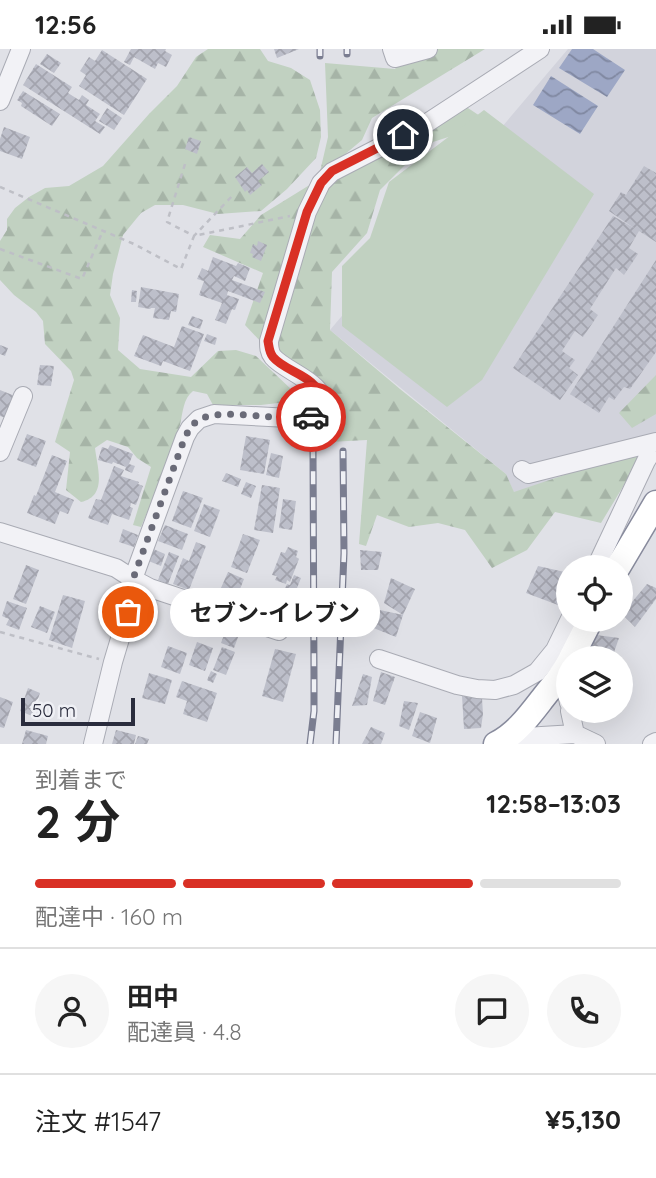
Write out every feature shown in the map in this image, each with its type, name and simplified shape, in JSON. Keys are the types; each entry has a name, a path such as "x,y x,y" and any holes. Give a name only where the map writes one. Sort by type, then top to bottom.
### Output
{"highway":[{"path":"625,555 656,503"},
{"path":"501,741 528,719 556,681"}],"street":[{"path":"0,101 21,49"},
{"path":"393,49 396,58 428,49"},
{"path":"93,744 128,612 133,579 190,428 199,419 214,414 307,419 316,414 321,405 317,387 271,355 268,341 307,212 321,183 332,171 427,123 540,49"},
{"path":"0,451 23,395"},
{"path":"522,470 528,474 656,443"},
{"path":"602,555 656,443"},
{"path":"0,532 116,568 150,588 279,631"},
{"path":"379,659 457,685 495,690 514,685 537,672 555,650 564,632"},
{"path":"537,672 544,697"},
{"path":"573,723 575,734"},
{"path":"501,741 575,734 596,744"}],"path":[{"path":"185,164 167,222 194,236 307,212"},
{"path":"0,187 134,244 181,269 194,236 234,194"},
{"path":"0,249 82,279 103,232"},
{"path":"0,632 113,662"}],"shaded area":[{"path":"568,49 656,49 656,435 647,447 514,493 506,474 330,330"}],"green space":[{"path":"208,49 260,49 268,61 291,68 310,80 320,110 321,137 316,158 287,189 261,211 218,214 183,205 155,205 141,213 123,235 113,274 110,295 120,318 118,350 140,369 191,377 218,351 236,350 256,356 292,390 287,402 261,405 213,405 207,394 193,391 185,402 172,451 141,527 133,525 151,467 137,458 128,447 107,440 95,448 99,480 95,494 89,499 81,502 66,490 70,452 55,442 74,380 71,371 45,344 43,321 0,280 0,241 7,230 7,219 15,208 29,197 45,188 69,186 103,166 177,86 196,57"},
{"path":"410,49 485,49 372,118 362,140 319,176 328,137 325,63 395,69"},
{"path":"444,102 465,106 483,118 476,128 433,142 380,190 367,233 332,272 330,330 506,474 514,492 647,447 601,523 555,512 527,550 492,568 465,530 438,523 409,527 377,515 366,546 359,544 367,440 292,444 285,426 320,414 312,381 293,376 245,325 263,273 203,247 210,235 240,239 261,215"},
{"path":"484,110 594,194 482,380 447,407 342,326 342,266 370,238 389,182"},
{"path":"656,375 656,414 632,428 619,413"}],"water":[{"path":"572,49 593,49 625,70 607,97 559,68"},
{"path":"551,76 598,106 580,134 533,105"}],"building":[{"path":"131,49 166,49 165,51 172,55 166,67 158,63 155,69 134,57 130,65 124,62"},
{"path":"274,49 299,49 277,58"},
{"path":"102,50 147,79 124,115 79,86 86,75 80,71 89,57 95,61"},
{"path":"47,54 61,63 54,73 40,64"},
{"path":"36,64 72,87 68,93 79,100 82,95 89,100 86,105 100,114 95,121 105,127 100,134 23,85"},
{"path":"23,91 60,114 52,126 21,106 22,103 17,100"},
{"path":"107,108 122,118 114,130 99,121"},
{"path":"4,127 30,137 22,159 0,151"},
{"path":"189,137 201,141 197,154 185,149"},
{"path":"262,164 269,172 258,181 262,185 250,195 235,177 247,167 252,173"},
{"path":"644,166 656,173 656,242 639,231 629,248 638,254 624,275 616,268 590,309 598,315 583,337 575,331 562,351 575,360 569,368 578,375 560,400 513,368 613,216 634,228 609,211 621,192 626,195"},
{"path":"258,241 267,245 261,261 250,253 253,244 257,246"},
{"path":"213,257 250,268 245,281 234,276 232,280 265,292 260,303 228,291 227,295 239,299 226,324 215,320 222,303 199,295 204,281 197,279 202,268 208,271"},
{"path":"656,260 656,352 630,389 624,387 614,400 609,397 599,413 570,394"},
{"path":"141,287 179,294 176,312 171,311 169,320 153,318 155,308 138,307"},
{"path":"132,290 137,291 136,302 131,302"},
{"path":"192,316 203,320 200,329 188,325"},
{"path":"182,326 204,334 190,371 163,361 161,366 134,356 143,335 174,347"},
{"path":"207,334 217,338 215,345 204,341"},
{"path":"0,345 8,348 5,356 0,354"},
{"path":"40,365 54,366 51,386 37,385"},
{"path":"0,390 15,396 6,418 0,416"},
{"path":"27,434 46,441 36,467 17,460"},
{"path":"246,436 270,440 264,474 240,470"},
{"path":"110,445 133,454 129,464 135,466 132,473 125,470 126,467 113,462 112,464 98,460 102,447 108,449"},
{"path":"271,453 283,456 279,478 266,475"},
{"path":"52,455 67,461 55,492 74,500 68,514 60,511 55,524 27,513"},
{"path":"114,466 124,470 121,476 143,486 136,505 131,503 130,507 133,508 129,520 112,514 108,525 88,518 96,499 101,500"},
{"path":"226,473 241,479 238,487 222,481"},
{"path":"246,482 256,486 251,498 241,494"},
{"path":"262,485 280,488 273,533 254,530"},
{"path":"183,491 203,498 191,528 172,521"},
{"path":"283,499 296,501 292,530 279,528"},
{"path":"204,504 220,510 210,537 194,531"},
{"path":"165,525 188,534 182,550 158,541"},
{"path":"123,529 138,535 134,547 119,542"},
{"path":"243,534 260,540 247,573 231,567"},
{"path":"196,542 206,546 189,590 173,584 183,558 189,561"},
{"path":"288,547 298,551 296,557 299,559 290,582 287,580 286,584 275,580 277,576 272,575 281,552 285,553"},
{"path":"151,548 165,554 161,566 146,560"},
{"path":"360,550 382,552 378,570 361,570"},
{"path":"169,552 179,556 168,584 158,580"},
{"path":"26,565 39,570 26,604 13,599"},
{"path":"538,566 556,570 556,604 526,593"},
{"path":"228,572 244,579 234,604 217,597"},
{"path":"294,575 301,578 293,598 296,599 288,623 268,612 276,590 283,593"},
{"path":"391,578 415,589 403,615 384,603"},
{"path":"647,584 656,588 656,599 635,627 633,601"},
{"path":"63,595 85,601 72,648 49,640"},
{"path":"7,601 27,608 19,630 6,625 9,619 2,616"},
{"path":"40,606 55,612 47,633 31,627"},
{"path":"380,610 403,615 396,637 371,627"},
{"path":"227,627 240,632 234,648 221,643"},
{"path":"596,635 619,638 616,646 592,645"},
{"path":"197,642 213,648 205,671 189,665"},
{"path":"168,646 187,653 180,674 161,667"},
{"path":"222,647 235,652 226,675 213,670"},
{"path":"275,649 296,654 283,702 262,696"},
{"path":"211,671 217,674 213,683 207,680"},
{"path":"381,672 395,677 385,705 373,701"},
{"path":"149,673 172,680 165,704 142,698"},
{"path":"363,674 372,677 367,705 352,706"},
{"path":"182,681 217,693 207,722 183,714 187,701 176,697"},
{"path":"28,688 40,693 32,716 20,711"},
{"path":"462,696 482,698 481,728 464,729"},
{"path":"0,697 13,702 4,728 0,727"},
{"path":"404,701 418,703 409,730 399,726"},
{"path":"420,712 437,718 430,743 412,736"},
{"path":"371,727 385,733 381,744 362,744"},
{"path":"26,730 48,736 46,744 22,744"},
{"path":"116,730 136,735 134,744 112,744"},
{"path":"138,736 149,739 147,744 135,744"}],"railway":[{"path":"320,49 320,56"},
{"path":"347,49 347,54"},
{"path":"310,744 314,711 313,451"},
{"path":"336,744 344,553 343,451"}],"way so far":[{"path":"128,612 133,579 141,555 190,428 199,419 214,414 307,419 311,417"}],"place":[{"name":"セブン-イレブン","path":"128,612"}],"route":[{"path":"311,417 321,405 317,387 271,355 268,341 307,212 321,183 332,171 403,135"}]}
